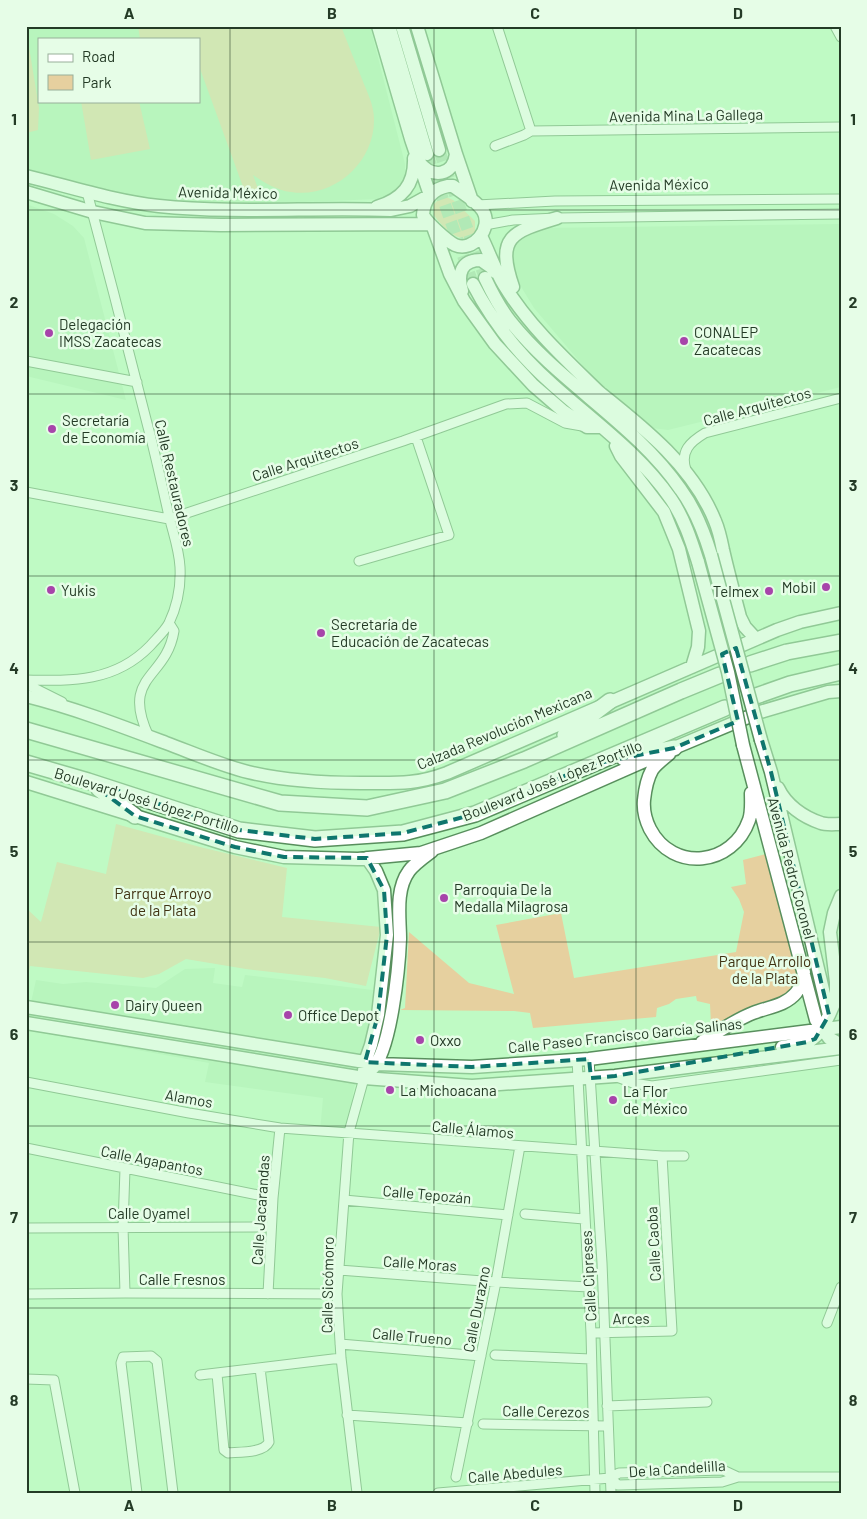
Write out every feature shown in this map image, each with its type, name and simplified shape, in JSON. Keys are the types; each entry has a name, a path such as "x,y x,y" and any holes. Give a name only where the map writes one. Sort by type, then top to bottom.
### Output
{"main road":[{"path":"372,209 389,203 401,195 410,184 415,170 411,139 378,26"},
{"path":"389,26 428,153 425,169 440,173 447,170 453,165 456,154"},
{"path":"402,26 428,153 430,195"},
{"path":"417,26 456,154 475,203"},
{"path":"411,139 428,153"},
{"name":"Avenida México","path":"26,176 116,200 159,206 207,209 402,208 430,195"},
{"path":"453,186 475,203 483,211 485,217 483,231 472,243 465,246 455,245 423,216 425,202 430,195 441,188 453,186"},
{"path":"26,192 93,212 145,223 184,225 431,225"},
{"path":"519,306 506,269 505,258 510,239 523,229 556,218"},
{"path":"431,225 450,274 464,301 495,344 515,367 563,410 587,427 602,427"},
{"name":"Avenida Pedro Coronel","path":"483,231 504,284 519,306 545,339 599,392 618,422"},
{"path":"464,301 459,279 463,267 468,262 481,260 486,262 504,284"},
{"name":"Avenida Pedro Coronel","path":"822,1029 816,1020 750,773 728,672 698,562 685,524 671,498 654,478 612,436 527,360 492,319 479,281 511,322 540,354 653,455 680,488 697,518 711,555 771,772 829,1015"},
{"path":"599,392 661,444 689,477 708,504 716,522 743,624 756,639"},
{"path":"612,436 621,456 664,512 680,549 699,636 698,647 692,666"},
{"name":"Calzada Revolución Mexicana","path":"26,696 79,712 219,763 273,778 338,783 410,783 427,780 447,773 756,639 800,622 841,613"},
{"path":"699,636 716,637 731,632 743,624"},
{"path":"750,664 787,652 841,642"},
{"path":"756,696 790,684 841,672"},
{"name":"Boulevard José López Portillo","path":"26,730 280,804 367,808 445,791 524,760 681,690 720,675"},
{"path":"26,782 235,847 284,857 367,858 421,853 481,833 760,712 835,691 841,697"},
{"path":"524,760 571,731 610,701"},
{"name":"Boulevard José López Portillo","path":"26,763 239,830 315,839 403,833 475,814 725,708"},
{"path":"593,764 674,748"},
{"path":"674,748 653,770 645,788 643,809 644,817 656,839 664,847 676,854 689,858 711,857 730,848 736,842 749,820 751,808 750,773"},
{"path":"771,772 782,796 797,812 822,824 841,824"},
{"path":"88,781 135,816"},
{"path":"364,1078 387,1034 395,991 400,942 400,890 408,872 433,850"},
{"path":"367,858 376,871 384,890 387,935 382,989 371,1045 371,1063"},
{"path":"685,1067 723,1056 815,1039 838,1000 830,932 834,913 841,896"},
{"path":"698,1044 753,1013 788,1000 796,993 802,982 804,972"},
{"path":"822,984 838,1000"},
{"path":"382,989 395,991"},
{"name":"Calle Paseo Francisco García Salinas","path":"26,1007 371,1063 472,1067 583,1059 841,1027"},
{"path":"26,1023 364,1078 472,1086 615,1076 841,1046"},
{"path":"822,1029 841,1046"}],"street":[{"path":"495,146 524,135 531,130 496,26"},
{"path":"835,26 841,38"},
{"name":"Avenida Mina La Gallega","path":"531,130 841,127"},
{"name":"Calle Restauradores","path":"26,680 61,681 107,674 125,666 141,655 169,623 178,597 180,569 177,542 169,519 157,462 87,192"},
{"name":"Avenida México","path":"475,203 841,199"},
{"path":"483,231 513,220 841,214"},
{"path":"26,361 136,382"},
{"name":"Calle Arquitectos","path":"689,477 683,458 685,450 693,440 705,432 841,398"},
{"name":"Calle Arquitectos","path":"26,492 169,519 416,437 506,404 527,403 565,423 587,427"},
{"path":"359,561 449,535 416,437"},
{"path":"149,737 142,720 139,702 143,684 172,644 174,631 169,623"},
{"path":"26,684 79,712"},
{"name":"Calle Cipreses","path":"583,1059 591,1078 605,1332 611,1493"},
{"name":"Calle Cipreses","path":"583,1059 578,1079 591,1333 595,1493"},
{"path":"615,1076 633,1083 652,1086 841,1060"},
{"name":"Calle Sicómoro","path":"357,1493 341,1358 337,1294 349,1132 364,1078"},
{"name":"Alamos","path":"26,1082 280,1128 349,1132"},
{"name":"Calle Jacarandas","path":"268,1294 273,1198 280,1128"},
{"name":"Calle Álamos","path":"349,1132 520,1146 684,1156"},
{"name":"Calle Durazno","path":"456,1477 496,1282 520,1146"},
{"name":"Calle Agapantos","path":"26,1148 273,1198"},
{"name":"Calle Caoba","path":"662,1156 672,1331"},
{"path":"125,1293 123,1227 126,1169"},
{"name":"Calle Tepozán","path":"344,1200 508,1215"},
{"path":"525,1214 584,1219"},
{"name":"Calle Oyamel","path":"26,1228 271,1227"},
{"name":"Calle Moras","path":"339,1270 589,1287"},
{"path":"827,1323 841,1287"},
{"name":"Calle Fresnos","path":"26,1294 337,1294"},
{"name":"Arces","path":"591,1333 672,1331"},
{"name":"Calle Trueno","path":"340,1344 481,1356"},
{"path":"494,1355 591,1359"},
{"path":"137,1493 121,1363 124,1357 151,1356 157,1361 173,1493"},
{"path":"200,1375 341,1358"},
{"path":"217,1374 224,1450 228,1454 262,1448 267,1446 269,1442 260,1368"},
{"path":"26,1379 54,1380 75,1493"},
{"path":"607,1406 707,1402"},
{"path":"347,1415 468,1423"},
{"name":"Calle Cerezos","path":"483,1424 608,1426"},
{"name":"De la Candelilla","path":"595,1479 610,1478 619,1473 723,1470 738,1477 841,1477"},
{"name":"Calle Abedules","path":"438,1493 595,1479"}],"highlighted area":[{"path":"736,648 771,772 829,1015 815,1039 807,1042 615,1076 591,1078 589,1059 472,1067 365,1062 378,1015 387,935 384,890 367,858 284,857 235,847 135,816 88,781 239,830 315,839 403,833 475,814 593,764 674,748 738,721 722,654"}],"shaded area":[{"path":"26,26 370,26 405,164 403,183 393,194 378,199 201,206 113,195 26,170"},
{"path":"26,204 54,214 73,226 84,238 126,400 26,376"},
{"name":"CONALEP Zacatecas","path":"841,224 841,387 668,430 652,428 590,374 534,308 520,285 512,262 515,245 522,235 543,228"},
{"path":"215,968 213,983 242,987 245,975 381,991 353,1092 349,1132 320,1131 323,1098 205,1082 209,1063 26,1030 26,1007 30,1007 36,980 63,984 86,982 156,988 185,969"}],"green space":[{"path":"138,26 341,26 373,109 374,119 368,150 360,163 349,174 322,190 307,193 280,190 253,175 259,191 246,195 200,69 200,38 140,38"},
{"path":"26,47 29,47 39,108 38,130 26,133"},
{"path":"81,102 139,102 150,149 91,160"},
{"path":"446,197 453,200 475,221 475,232 470,237 459,237 453,234 434,215 434,204 439,199"},
{"name":"Parrque Arroyo de la Plata","path":"116,824 287,868 282,917 381,927 366,986 325,978 246,969 186,959 159,974 143,978 30,966 26,988 26,908 41,922 57,862 106,874"},
{"name":"Parque Arrollo de la Plata","path":"766,854 798,971 794,986 785,996 718,1025 711,1024 710,1004 697,1001 696,996 676,999 669,1004 657,1008 656,1017 533,1028 530,1013 514,1011 400,1010 405,1008 409,932 469,983 514,994 496,925 561,913 574,978 736,952 744,912 739,899 731,887 746,884 743,860"}],"tunnel":[{"path":"439,150 485,278"},
{"path":"427,154 473,284"}],"place":[{"name":"Delegación IMSS Zacatecas","path":"49,333"},
{"name":"CONALEP Zacatecas","path":"684,341"},
{"name":"Secretaría de Economía","path":"52,429"},
{"name":"Mobil","path":"826,587"},
{"name":"Yukis","path":"51,590"},
{"name":"Telmex","path":"769,591"},
{"name":"Secretaría de Educación de Zacatecas","path":"321,633"},
{"name":"Parroquia De la Medalla Milagrosa","path":"444,898"},
{"name":"Dairy Queen","path":"115,1005"},
{"name":"Office Depot","path":"288,1015"},
{"name":"Oxxo","path":"420,1040"},
{"name":"La Michoacana","path":"390,1090"},
{"name":"La Flor de México","path":"613,1100"}]}
